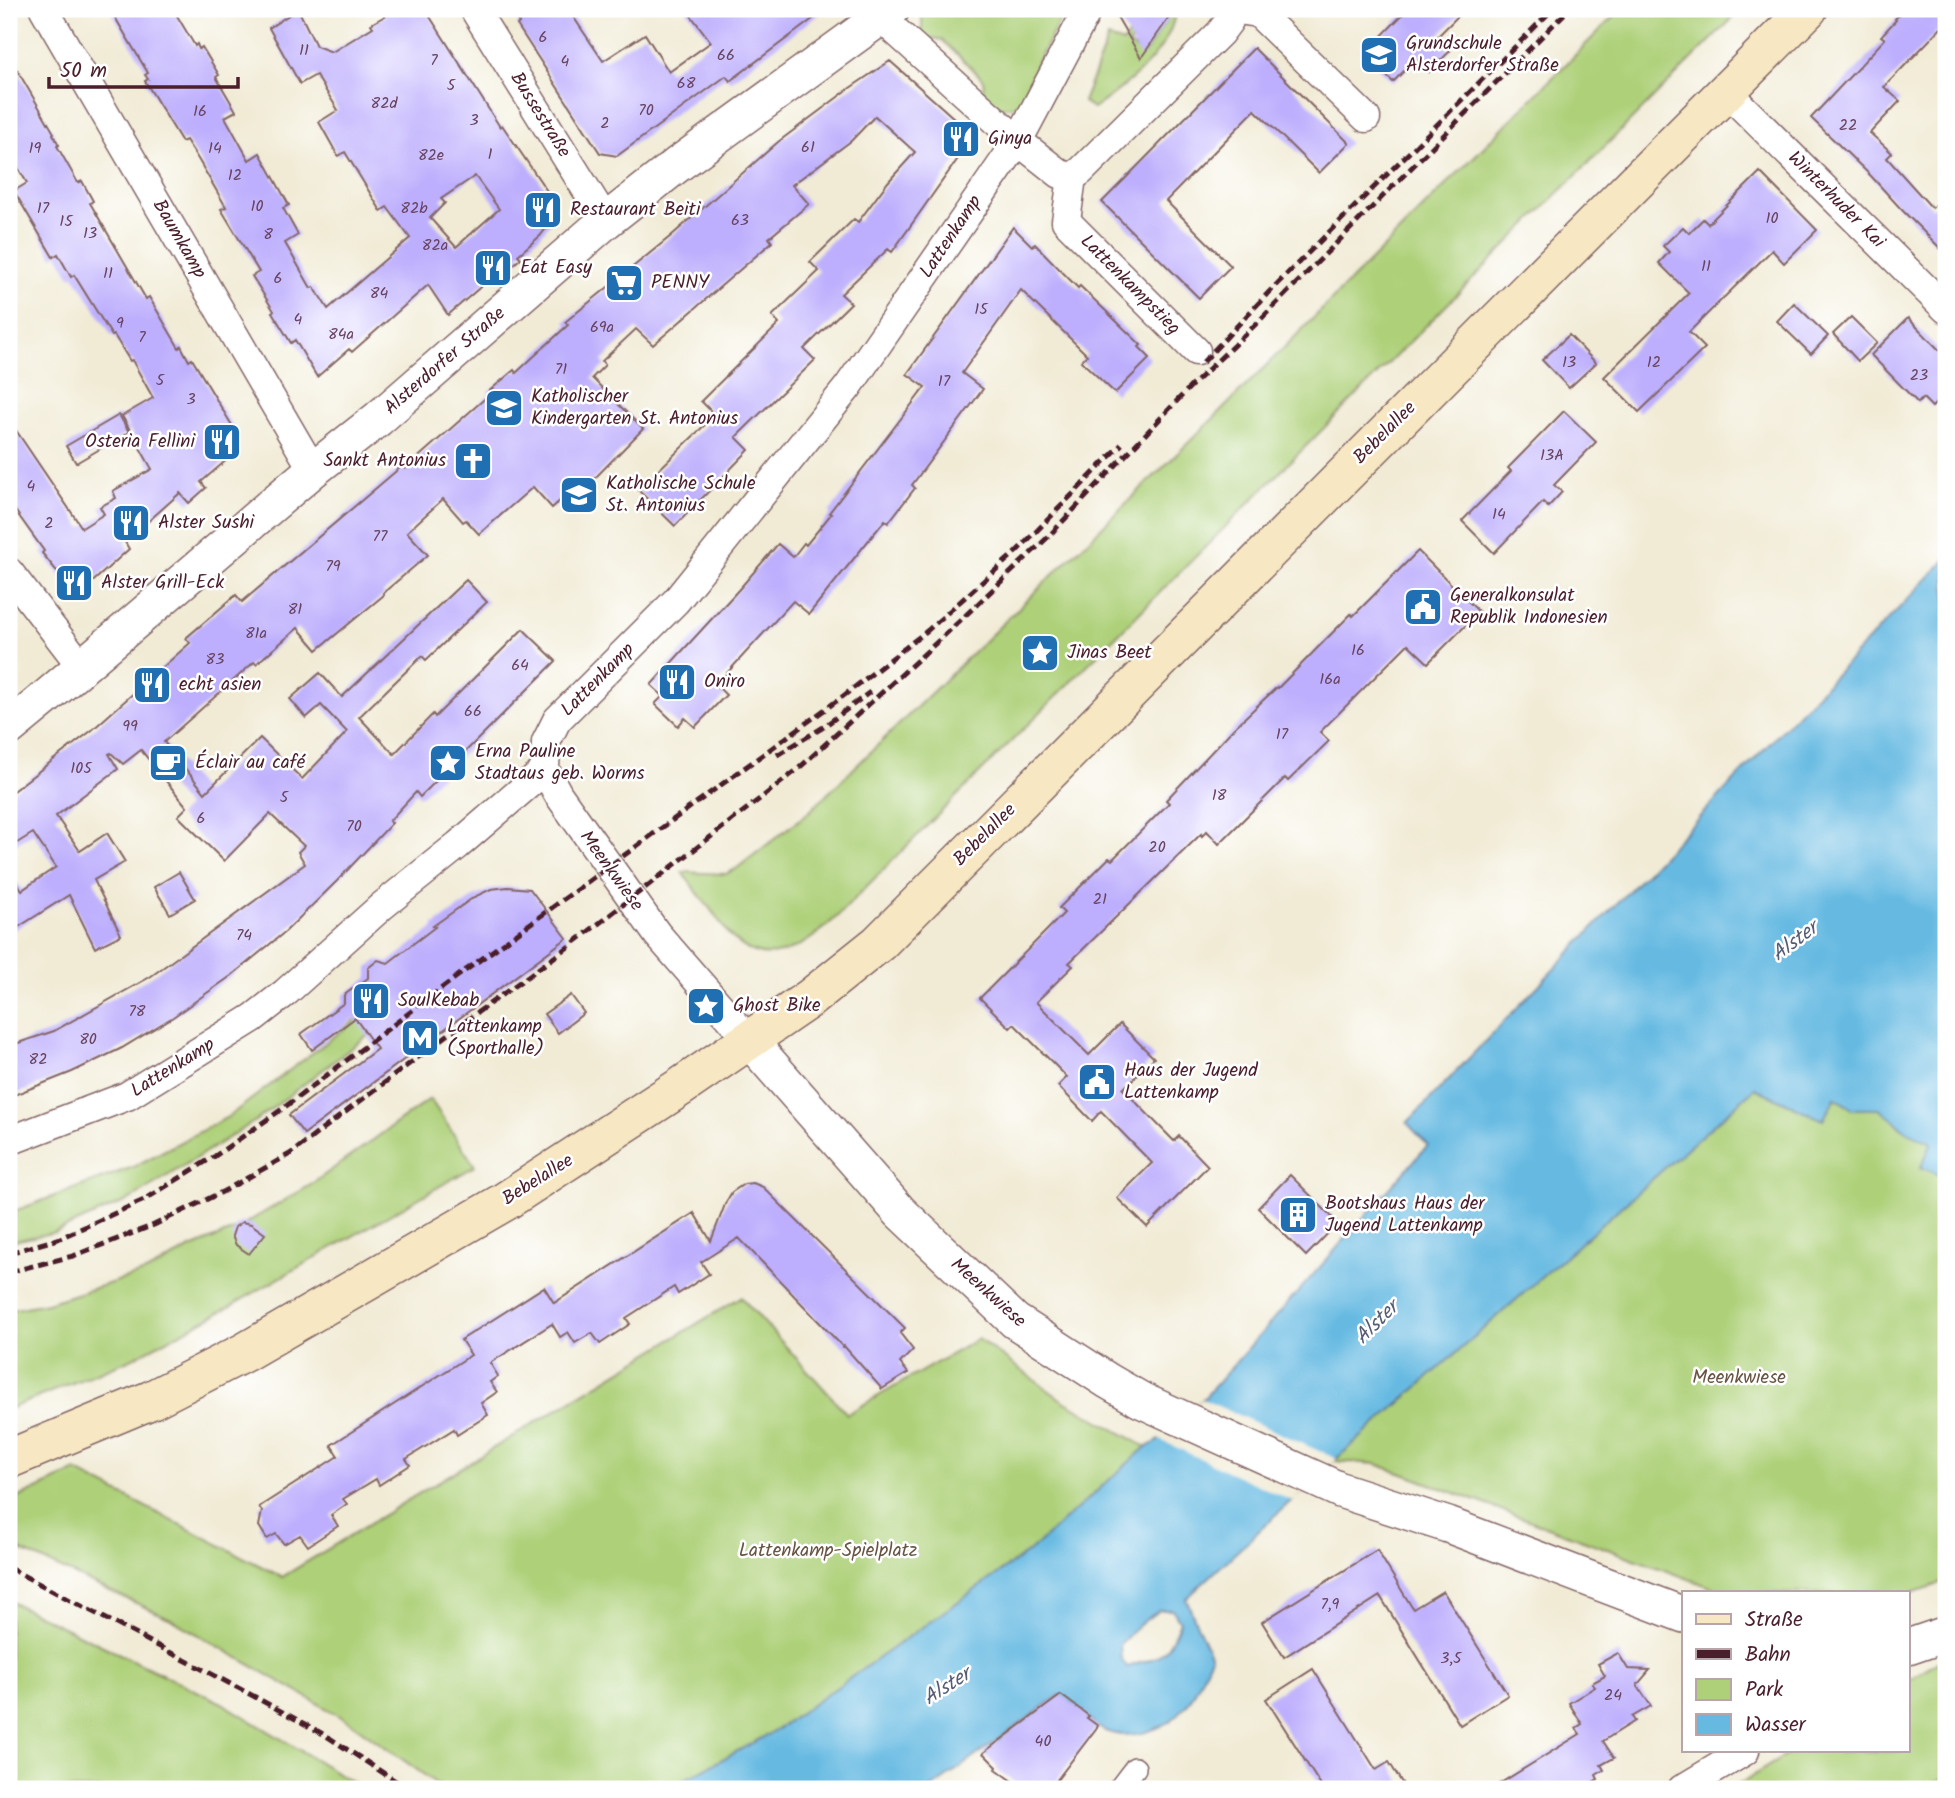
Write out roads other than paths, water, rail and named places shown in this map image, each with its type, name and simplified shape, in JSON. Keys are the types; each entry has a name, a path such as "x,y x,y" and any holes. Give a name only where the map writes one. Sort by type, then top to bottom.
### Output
{"main road":[{"name":"Bebelallee","path":"9,1459 151,1400 245,1353 503,1202 608,1135 809,999 878,943 1808,9"}],"street":[{"name":"Baumkamp","path":"44,9 313,470"},
{"name":"Bussestraße","path":"474,9 606,221"},
{"name":"Lattenkamp","path":"9,1141 127,1096 253,1018 545,770 546,742 558,720 676,601 848,387 1018,141 1088,9"},
{"path":"886,13 1018,141 1060,174 1072,177 1220,33 1229,21 1232,9 1258,13 1366,118"},
{"name":"Alsterdorfer Straße","path":"9,728 313,470 388,410 606,221 677,165 886,13"},
{"name":"Winterhuder Kai","path":"1726,91 1946,309"},
{"name":"Lattenkampstieg","path":"1072,177 1066,221 1196,351"},
{"path":"9,572 82,667"},
{"name":"Meenkwiese","path":"545,770 570,813 657,934 900,1212 1015,1321 1141,1400 1340,1490 1448,1525 1682,1614"},
{"path":"1910,1646 1946,1634"},
{"path":"1682,1789 1743,1752"},
{"path":"1119,1789 1135,1768"}],"water":[{"name":"Alster","path":"1946,559 1946,1178 1921,1167 1932,1143 1906,1131 1881,1109 1853,1109 1835,1098 1823,1120 1755,1088 1334,1461 1186,1599 1211,1657 1189,1701 1169,1722 1137,1734 1115,1734 1100,1729 1088,1716 1060,1695 930,1789 667,1789 775,1731 1030,1551 1146,1447 1157,1442 1205,1397 1428,1145 1407,1123","holes":["1159,1610 1173,1610 1180,1622 1166,1649 1148,1661 1127,1667 1121,1658 1120,1645 1133,1630"]}],"railway":[{"path":"1203,362 1270,291 1553,9"},
{"path":"9,1272 73,1256 154,1225 224,1191 290,1154 571,945 797,770 1047,538 1192,385 1569,9"},
{"path":"9,1253 58,1239 144,1200 215,1156 285,1107 451,981 842,697 928,630 1016,552 1122,444"},
{"path":"777,755 822,728 870,692"},
{"path":"9,1568 325,1735 408,1789"}],"place":[{"name":"Grundschule Alsterdorfer Straße","path":"1379,55"},
{"name":"Ginya","path":"961,139"},
{"name":"Restaurant Beiti","path":"543,210"},
{"name":"Eat Easy","path":"493,268"},
{"name":"PENNY","path":"624,283"},
{"name":"Katholischer Kindergarten St. Antonius","path":"504,408"},
{"name":"Osteria Fellini","path":"222,442"},
{"name":"Sankt Antonius","path":"473,461"},
{"name":"Katholische Schule St. Antonius","path":"579,495"},
{"name":"Alster Sushi","path":"131,523"},
{"name":"Alster Grill-Eck","path":"74,583"},
{"name":"Generalkonsulat Republik Indonesien","path":"1423,607"},
{"name":"Jinas Beet","path":"1040,653"},
{"name":"Oniro","path":"677,682"},
{"name":"echt asien","path":"152,685"},
{"name":"Éclair au café","path":"168,763"},
{"name":"Erna Pauline Stadtaus geb. Worms","path":"448,763"},
{"name":"SoulKebab","path":"371,1001"},
{"name":"Ghost Bike","path":"706,1006"},
{"name":"Lattenkamp (Sporthalle)","path":"420,1038"},
{"name":"Haus der Jugend Lattenkamp","path":"1097,1082"},
{"name":"Bootshaus Haus der Jugend Lattenkamp","path":"1298,1215"}],"park label":[{"name":"Lattenkamp-Spielplatz","path":"828,1551"}]}
